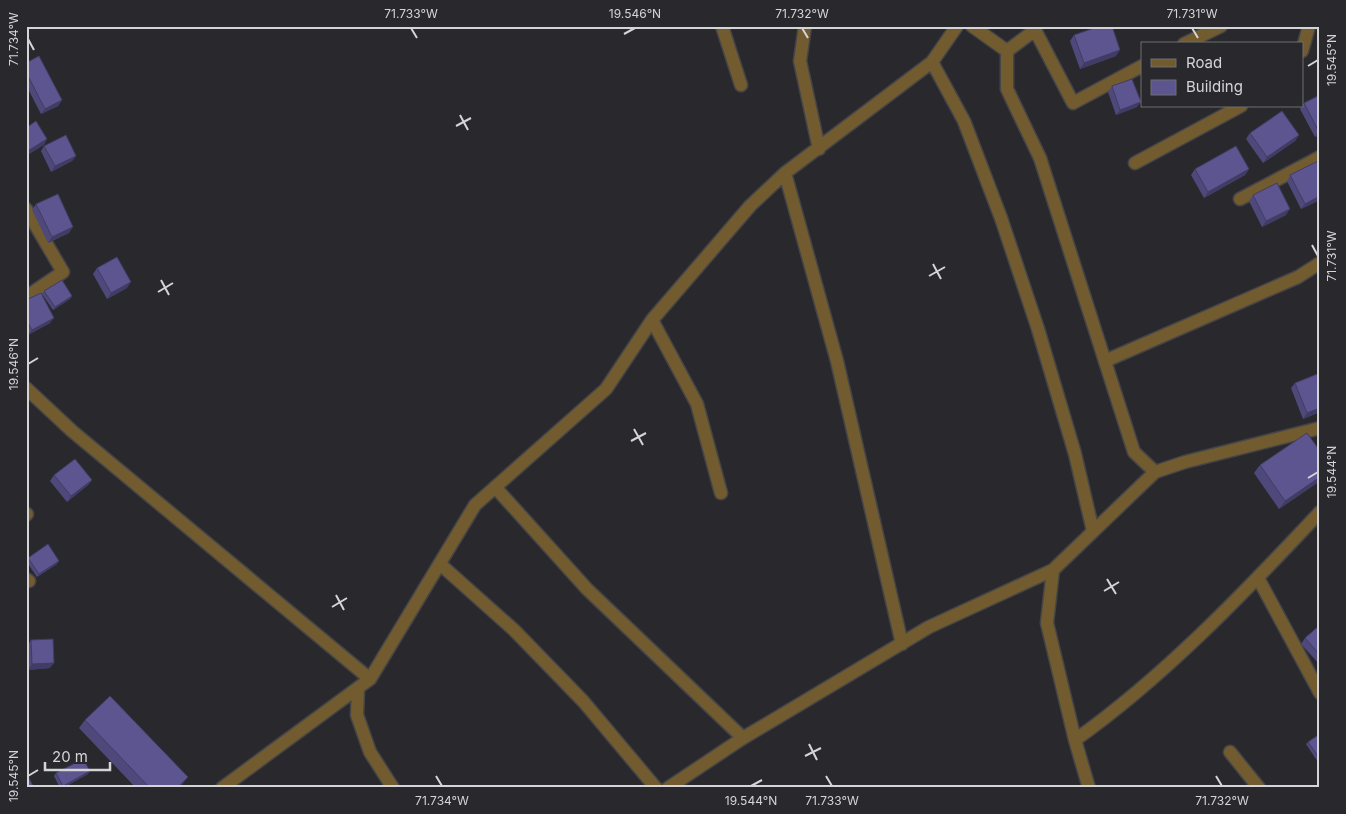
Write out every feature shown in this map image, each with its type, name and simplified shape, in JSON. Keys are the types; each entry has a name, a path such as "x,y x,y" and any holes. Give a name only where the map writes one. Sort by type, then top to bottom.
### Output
{"street":[{"path":"722,26 741,85"},
{"path":"805,26 800,61 819,149"},
{"path":"222,788 370,679 475,505 606,389 652,320 750,206 785,173 932,62 957,26"},
{"path":"972,26 1007,51"},
{"path":"1188,42 1220,26"},
{"path":"1304,44 1309,26"},
{"path":"1007,51 1038,28 1073,103 1141,67"},
{"path":"1007,51 1007,89 1040,158 1134,452 1155,472"},
{"path":"932,62 964,121 1000,218 1046,356 1075,454 1093,531"},
{"path":"1135,163 1237,108"},
{"path":"1240,199 1320,157"},
{"path":"785,173 838,360 902,644"},
{"path":"26,208 63,272 26,297"},
{"path":"1105,362 1298,277 1320,263"},
{"path":"652,320 698,404 721,493"},
{"path":"26,388 72,431 370,679"},
{"path":"668,788 743,738 929,627 1053,570 1155,472 1185,462 1320,428"},
{"path":"495,487 587,589 743,738"},
{"path":"1074,740 1118,709 1258,578 1320,512"},
{"path":"440,564 514,630 576,694 656,788"},
{"path":"1053,570 1047,623 1074,740 1089,788"},
{"path":"1258,578 1320,693"},
{"path":"358,689 358,716 370,752 393,788"},
{"path":"1230,752 1259,788"}],"building":[{"path":"1100,26 1112,26 1120,50 1084,63 1074,35"},
{"path":"39,56 62,100 45,109 26,72 26,63"},
{"path":"1132,79 1141,102 1120,110 1112,86"},
{"path":"1320,95 1320,131 1319,132 1304,103"},
{"path":"1282,111 1299,135 1267,157 1250,133"},
{"path":"36,121 47,139 26,152 26,128"},
{"path":"66,135 76,156 55,166 44,146"},
{"path":"1236,146 1249,169 1208,192 1195,169"},
{"path":"1320,160 1320,196 1305,204 1290,175"},
{"path":"1277,183 1290,209 1266,221 1253,195"},
{"path":"58,194 73,227 52,237 36,204"},
{"path":"117,257 131,282 111,293 97,268"},
{"path":"62,280 72,296 55,307 44,291"},
{"path":"41,293 54,318 32,330 26,319 26,300"},
{"path":"1320,373 1320,408 1307,413 1295,383"},
{"path":"1307,433 1320,451 1320,477 1285,501 1260,465"},
{"path":"75,459 92,480 71,496 54,475"},
{"path":"48,544 59,561 39,574 28,558"},
{"path":"1320,625 1320,655 1305,638"},
{"path":"53,639 54,663 32,664 31,640"},
{"path":"110,696 188,777 177,788 150,788 85,720"},
{"path":"1320,734 1320,759 1308,742"},
{"path":"83,759 90,771 63,786 56,773"},
{"path":"26,772 34,788 26,788"}]}
